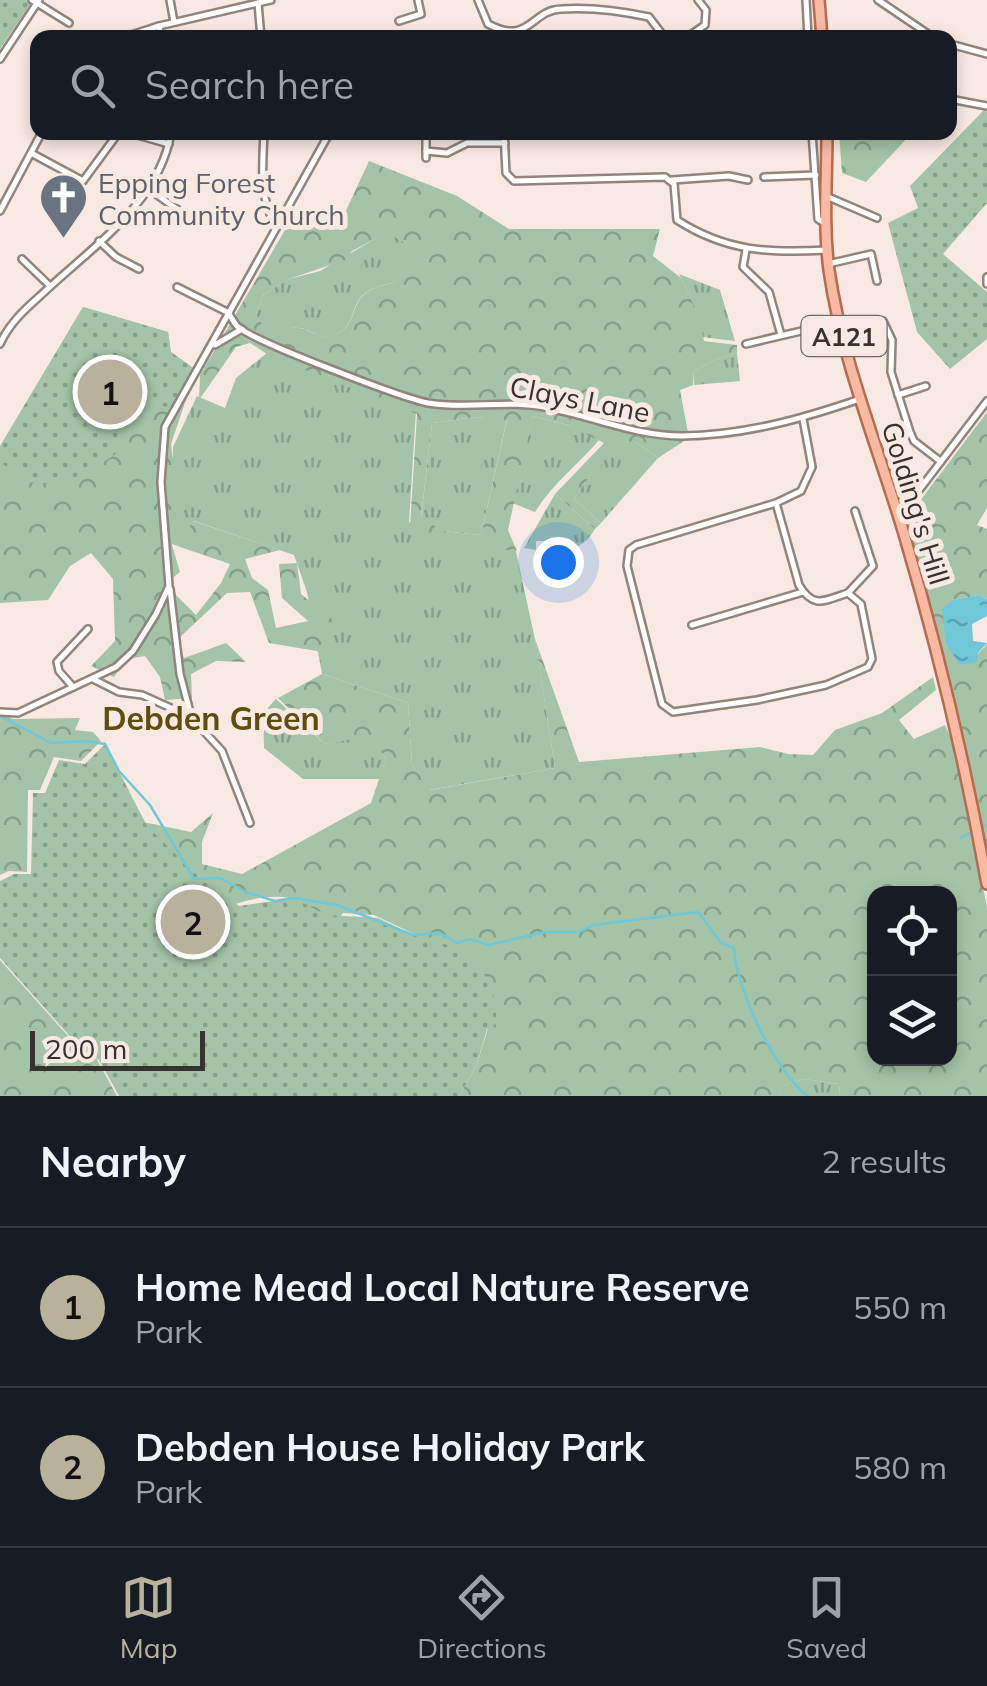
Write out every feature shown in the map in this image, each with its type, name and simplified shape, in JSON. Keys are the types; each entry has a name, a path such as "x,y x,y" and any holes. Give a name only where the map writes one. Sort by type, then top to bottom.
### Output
{"main road":[{"path":"819,0 821,30"},
{"name":"Golding's Hill","path":"827,140 828,264 860,399 896,510 954,718 987,884"}],"street":[{"path":"170,0 174,22"},
{"path":"146,30 271,0"},
{"path":"400,21 421,14 418,0"},
{"path":"478,0 488,24 504,30"},
{"path":"698,0 706,10 705,25 698,30"},
{"path":"806,0 808,30"},
{"path":"878,0 922,30"},
{"path":"0,59 36,1 69,22"},
{"path":"260,30 261,2"},
{"path":"515,30 555,10 611,11 649,17 659,30"},
{"path":"158,26 159,30"},
{"path":"957,46 987,54"},
{"path":"957,100 987,106"},
{"path":"0,211 38,140"},
{"path":"31,153 83,181 113,140"},
{"path":"155,140 169,144"},
{"path":"0,344 20,314 99,242 149,189 170,140"},
{"path":"264,140 263,185 267,209 276,225"},
{"path":"250,823 222,752 192,717 180,674 161,482 163,439 170,416 325,140"},
{"path":"505,140 506,174 514,181 659,176 672,180 729,176 748,180"},
{"path":"813,140 818,219 826,224"},
{"path":"426,142 426,154 447,153 466,143 505,143"},
{"path":"764,177 816,175"},
{"path":"672,180 677,220 714,239 746,250 827,250"},
{"path":"149,189 185,214"},
{"path":"826,196 877,218"},
{"path":"99,242 139,269"},
{"path":"746,250 743,267 770,292 780,335"},
{"path":"828,264 871,254 877,281"},
{"path":"22,258 50,286"},
{"path":"177,287 228,313"},
{"name":"Clays Lane","path":"228,313 242,330 430,403 522,403 634,432 721,434 803,419 860,399"},
{"path":"882,321 892,340 891,372 914,441 940,461"},
{"path":"746,344 814,328"},
{"path":"212,346 242,330"},
{"path":"898,395 926,386"},
{"path":"896,510 906,506 987,400"},
{"path":"803,419 811,455 810,475 801,491 629,550 627,566 662,704 673,712 757,700 826,685 868,667 872,659 861,604 848,592"},
{"path":"776,502 803,592 812,602 848,592 873,566 855,511"},
{"path":"0,712 18,713 116,667 132,650 170,586"},
{"path":"692,624 803,592"},
{"path":"73,687 59,671 57,662 88,629"},
{"path":"93,679 192,717"}],"green space":[{"path":"0,0 31,3 0,49"},
{"path":"984,110 987,112 987,203 943,254 987,292 987,339 950,369 917,332 888,223 918,208 910,186"},
{"path":"840,140 905,140 866,182 842,173"},
{"path":"369,161 457,196 509,229 660,229 653,256 681,278 699,316 704,341 737,345 737,353 694,371 693,385 680,390 689,438 658,458 635,442 613,441 574,499 601,523 595,529 555,494 604,443 568,425 533,416 508,530 517,551 444,544 410,526 417,414 270,356 250,343 236,347 199,400 200,375 295,213 337,230","holes":["387,233 406,243 408,264 393,283 377,287 360,299 345,328 327,337 295,327 266,331 256,314 264,294 289,279 345,260 352,251","475,417 507,420 481,535 442,531 421,517 432,423"]},
{"path":"387,232 406,243 409,264 393,283 377,287 359,299 345,328 327,337 299,328 266,332 256,314 264,294 289,279 320,271"},
{"path":"679,274 720,290 735,341 702,337 697,312"},
{"path":"83,307 168,332 171,352 196,370 171,444 178,502 172,545 180,572 165,584 196,615 221,583 230,564 180,547 193,521 280,550 245,559 252,578 268,590 276,628 308,621 282,598 279,564 297,563 301,594 333,620 334,654 269,643 250,592 227,593 177,640 184,658 226,643 246,662 216,661 191,674 192,698 165,700 160,677 145,656 127,659 114,677 91,666 115,641 113,579 91,553 70,566 48,600 0,603 0,447"},
{"path":"83,307 168,332 171,352 196,370 174,410 141,398 120,451 90,471 57,485 29,482 0,462 0,446"},
{"path":"268,352 416,410 409,522 442,540 515,547 536,644 555,768 429,790 412,764 408,703 322,674 307,592 294,555 194,521 181,547 172,544 173,447 197,396 225,408 236,378"},
{"path":"737,353 740,381 694,385 694,371"},
{"path":"987,412 987,508 977,525 987,529 987,599 979,595 953,600 978,654 987,644 987,868 948,673 907,518"},
{"path":"533,416 600,439 535,512 512,503"},
{"path":"475,417 507,419 481,535 441,531 421,518 432,423"},
{"path":"613,440 635,442 658,458 601,523 574,499"},
{"path":"555,494 595,529 574,548 556,550 556,545 536,541 536,550 524,548"},
{"path":"535,639 579,762 760,747 813,755 835,730 882,713 933,677 936,690 899,720 914,739 945,725 955,748 987,907 987,1096 840,1096 839,1084 804,1079 777,1087 782,1096 459,1096 476,1067 488,1028 388,972 414,934 374,915 343,913 311,960 239,951 303,903 273,897 223,908 177,927 143,822 191,832 213,813 202,842 202,864 242,874 371,803 386,758 368,736 325,744 278,698 322,674 408,703 412,764 430,790 555,768"},
{"path":"276,699 325,744 368,735 386,758 380,779 303,779 264,748 263,713"},
{"path":"0,713 13,719 80,718 75,730 93,732 101,741 81,761 54,757 40,790 28,790 27,872 0,875"},
{"path":"105,744 147,826 200,878 239,906 294,898 326,915 378,918 419,938 468,950 490,985 496,1013 476,1067 459,1096 119,1096 99,1060 82,1050 0,958 0,881 14,874 31,874 33,793 45,793 59,760 85,764"},
{"path":"0,960 77,1046 110,1038 95,1056 117,1096 0,1096"},
{"path":"804,1079 839,1084 840,1096 782,1096 776,1087"}],"water":[{"path":"979,595 987,599 987,616 972,624 973,641 987,643 978,653 978,662 960,665 946,644 942,609 953,600"}],"waterway":[{"path":"0,716 51,743 105,744 119,771 150,805 194,879 220,878 275,901 294,898 337,905 413,935 440,933 457,943 469,939 489,945 545,932 580,932 593,925 698,912 721,943 734,948 742,985 759,1028 783,1069 808,1096"},
{"path":"979,828 987,825"},
{"path":"960,838 972,832"}],"place":[{"name":"Epping Forest Community Church","path":"63,240"},
{"name":"Home Mead Local Nature Reserve","path":"110,392"},
{"name":"Debden House Holiday Park","path":"193,922"}],"district":[{"name":"Debden Green","path":"211,718"}]}
